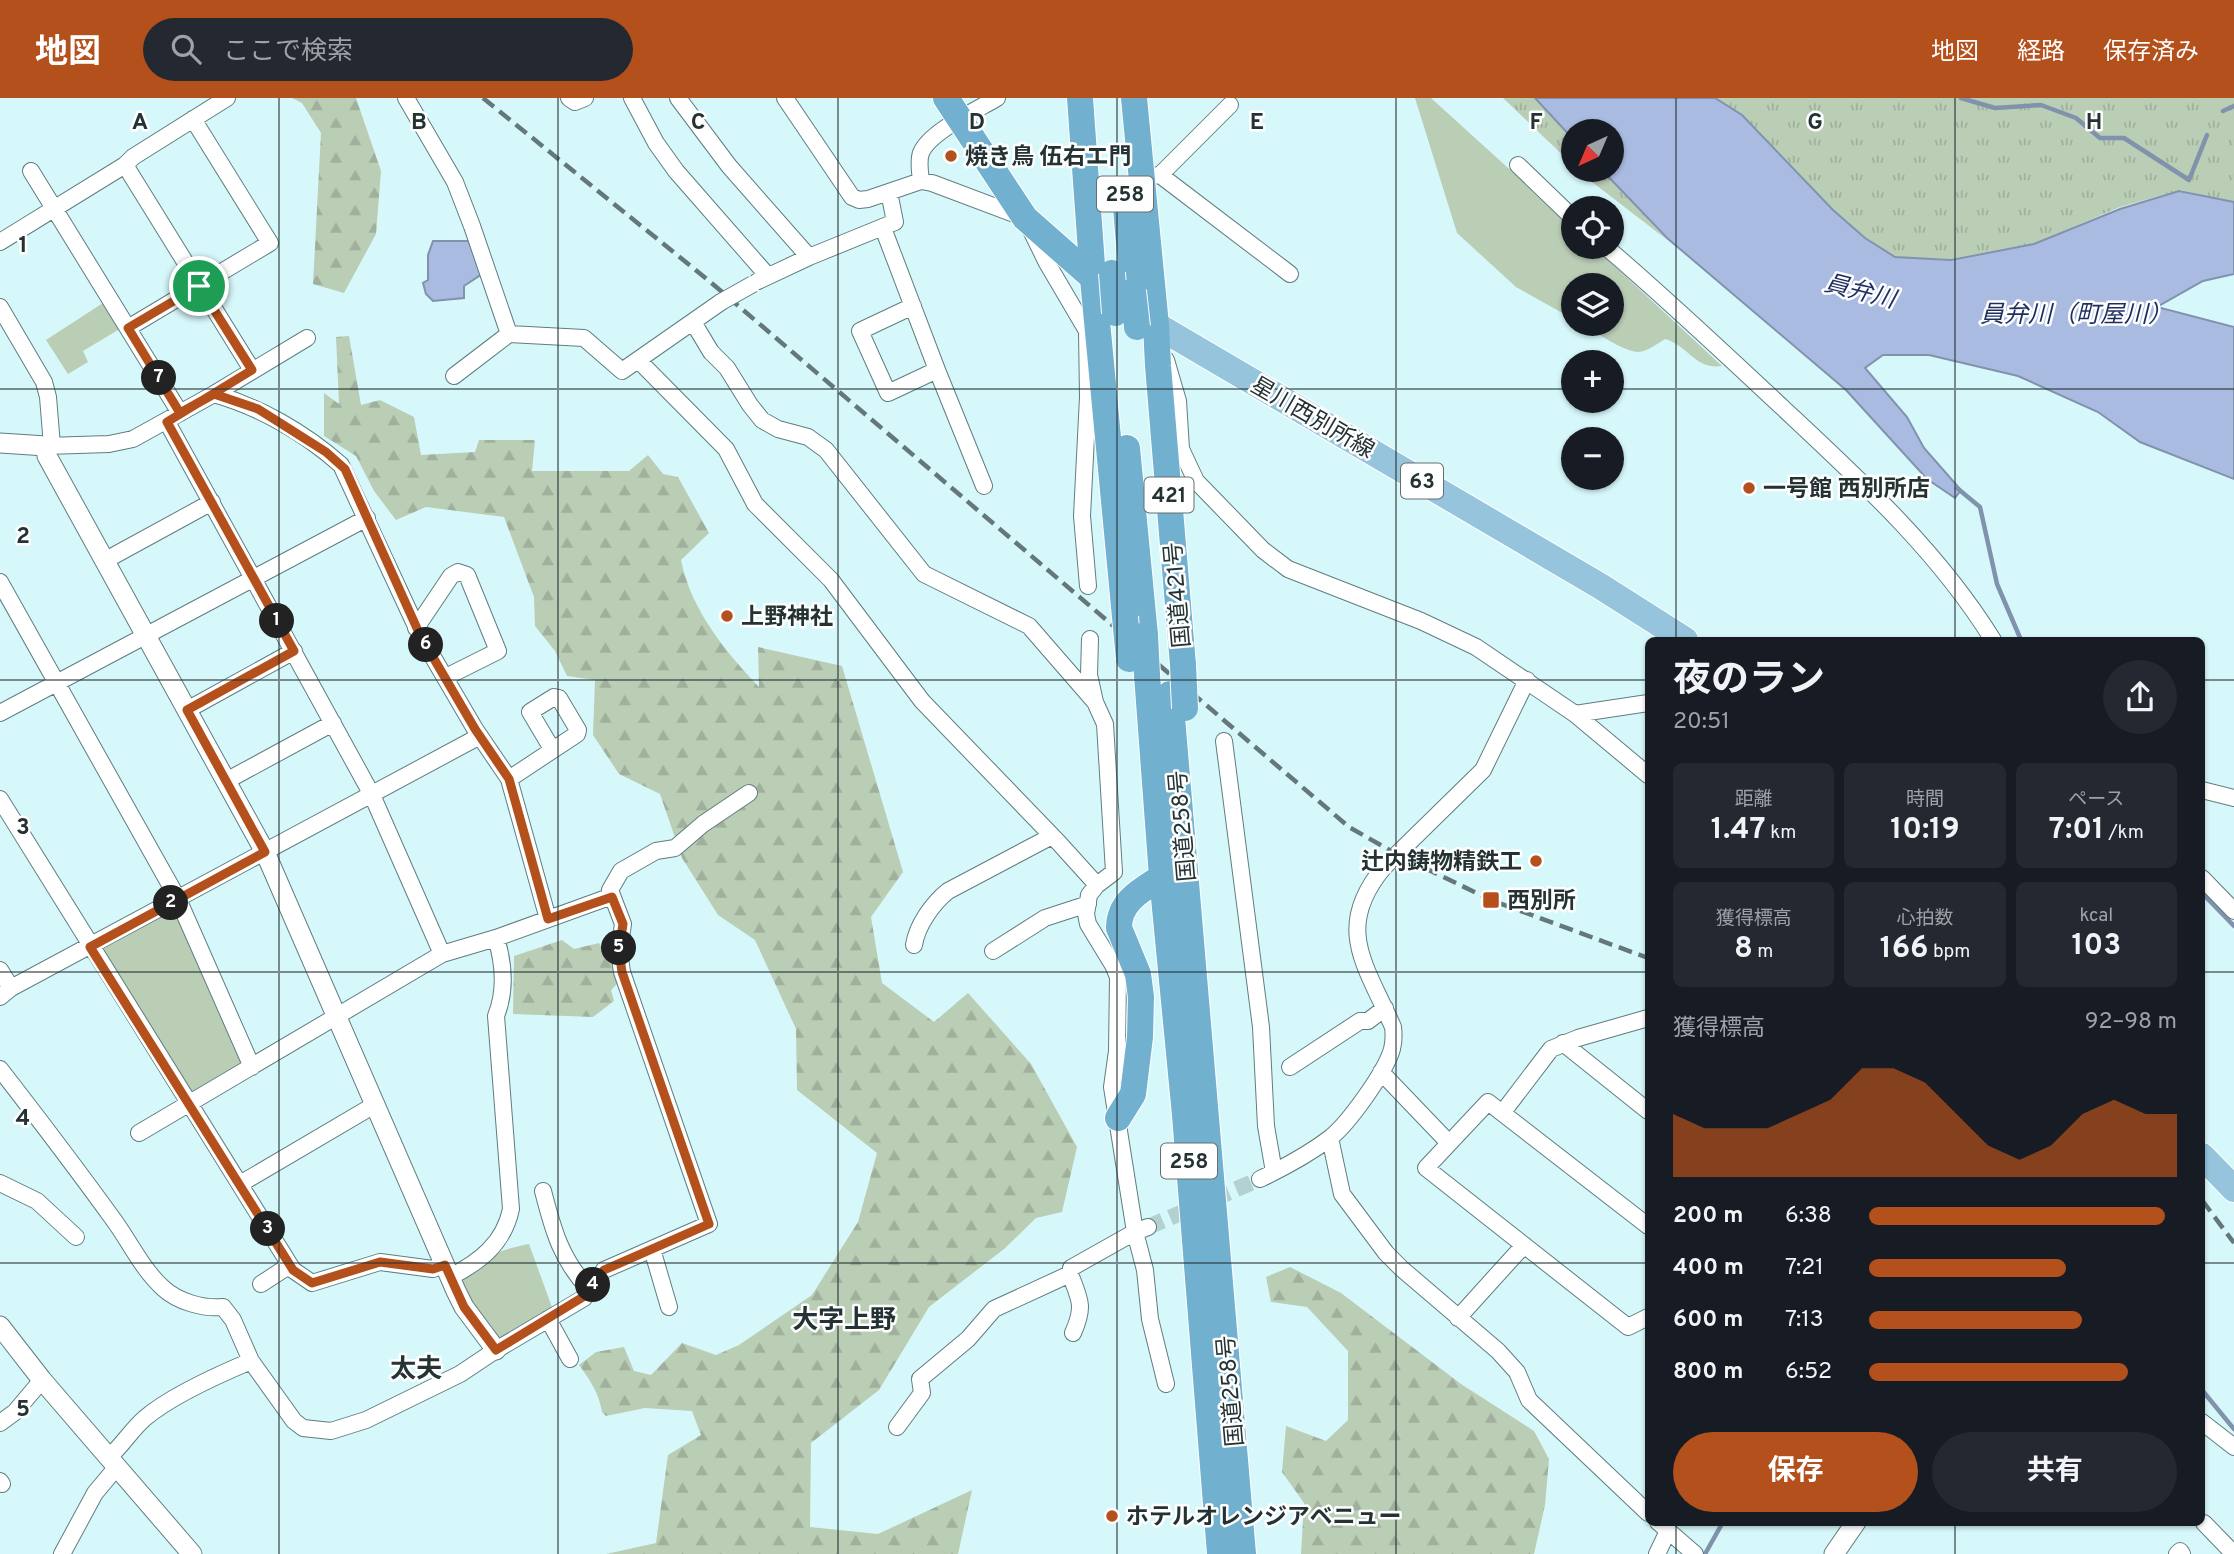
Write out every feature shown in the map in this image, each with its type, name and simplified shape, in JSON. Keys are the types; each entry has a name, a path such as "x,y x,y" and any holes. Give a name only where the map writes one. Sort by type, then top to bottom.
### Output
{"highway":[{"path":"1080,98 1102,276"},
{"name":"国道258号","path":"1097,98 1102,276 1136,322 1145,635 1138,667 1165,772 1243,1554"},
{"name":"国道258号","path":"1117,98 1136,322 1178,701 1165,772 1162,877 1185,1115 1220,1554"},
{"path":"1134,98 1151,176 1136,322"},
{"path":"953,109 1025,218 1102,276 1136,322"},
{"name":"421","path":"1102,276 1125,617 1138,667"},
{"path":"1118,1118 1133,1094 1140,1037 1141,997 1138,974 1119,928 1119,921 1130,900 1162,877"}],"main road":[{"name":"星川西別所線","path":"1136,322 1600,586 1680,637"},
{"path":"2205,1159 2234,1189"}],"street":[{"path":"0,242 227,98"},
{"path":"406,98 455,182 509,334"},
{"path":"569,98 575,102 584,98"},
{"path":"632,98 656,143 676,171 767,275"},
{"path":"678,98 729,166 809,257"},
{"path":"785,98 852,197 867,199 921,181 1025,218 1046,263 1087,331 1089,344 1082,516 1088,586"},
{"path":"921,181 920,156 953,109 997,98"},
{"path":"1230,105 1151,176 1290,274"},
{"path":"128,328 270,243 194,119"},
{"path":"125,165 252,370"},
{"path":"1518,165 1561,206"},
{"path":"31,171 128,328 174,418 212,502 372,795 443,954"},
{"path":"454,376 509,334 583,338 622,371 721,302 767,275 895,222 889,192"},
{"path":"883,228 984,486"},
{"path":"1620,259 1665,297 1912,533 1971,605 1991,637"},
{"path":"913,306 860,331 888,393 937,370"},
{"path":"0,307 44,382 48,397 47,456 265,852 447,1271 464,1307 496,1350"},
{"path":"693,322 711,352 727,368 762,420 778,429 808,437 826,450 924,574 1029,626 1095,702"},
{"path":"1136,322 1178,401 1181,449 1196,481 1263,550 1288,569 1421,621 1476,647 1575,714 1645,772"},
{"path":"0,443 49,446 122,442 145,434 174,418 307,338"},
{"path":"639,361 726,449 755,504 831,580 922,701 1097,886"},
{"path":"214,394 258,409 326,452 345,469 416,628 480,736 509,779 548,919"},
{"path":"104,561 212,502"},
{"path":"0,713 367,518"},
{"path":"416,628 451,576 458,572 467,575 498,651 446,677"},
{"path":"0,582 6,606 57,684 178,899 252,1068"},
{"path":"1090,639 1089,674 1095,702 1105,724 1114,872 1089,895 1088,924 1118,977 1118,1051 1112,1087 1141,1229 1150,1319 1166,1384"},
{"path":"187,710 294,651"},
{"path":"1224,741 1261,1027 1267,1176 1330,1138 1345,1123 1381,1072 1392,1051 1394,1038 1393,1027 1362,959 1358,940 1356,924 1366,894 1384,867 1483,770 1527,680"},
{"path":"1575,714 1645,703"},
{"path":"226,781 333,723"},
{"path":"0,970 6,993 480,736"},
{"path":"509,779 552,749"},
{"path":"2205,791 2234,798"},
{"path":"0,1069 158,1283 175,1296 203,1307 223,1307 233,1320 251,1361 294,1421 303,1428 331,1431 366,1420 460,1374 583,1297 604,1270 709,1224 622,972 619,951 623,924 610,890 621,871 656,851 675,848 703,824 749,793"},
{"path":"0,799 290,1265 312,1283 380,1262 447,1271 465,1270 496,1244 504,1233 511,1209 496,1016 503,998 500,953 496,938"},
{"path":"914,945 916,934 923,922 938,899 948,891 1052,836"},
{"path":"2205,881 2234,911"},
{"path":"139,1133 443,954 612,897"},
{"path":"993,951 1045,918 1087,904"},
{"path":"1290,1066 1360,1021 1368,1021 1385,1008"},
{"path":"1503,1112 1551,1049 1645,1019"},
{"path":"1563,1043 1645,1109"},
{"path":"1381,1072 1449,1143"},
{"path":"1645,1224 1488,1101 1426,1168 1628,1326 1645,1318"},
{"path":"240,1184 376,1104"},
{"path":"1330,1138 1342,1194 1386,1253 1498,1351 1517,1372 1530,1400 1645,1510"},
{"path":"0,1183 37,1201 76,1237"},
{"path":"543,1191 561,1252 590,1290"},
{"path":"1073,1333 1081,1316 1080,1300 1070,1274 1071,1268 1141,1229"},
{"path":"1458,1318 1524,1245"},
{"path":"652,1249 669,1307"},
{"path":"261,1284 290,1265"},
{"path":"897,1427 922,1393 920,1379 968,1339 994,1309 1070,1274"},
{"path":"548,1319 570,1360"},
{"path":"0,1326 42,1380 192,1554"},
{"path":"64,1553 121,1446 140,1422 220,1374 251,1361"},
{"path":"0,1423 15,1412 42,1380"},
{"path":"2205,1424 2234,1447"},
{"path":"2205,1524 2234,1554"},
{"path":"1834,1554 1853,1526"},
{"path":"1657,1554 1663,1527 1695,1554"}],"green space":[{"path":"292,98 356,98 381,171 376,234 344,293 313,284 321,133 302,103"},
{"path":"1415,98 1431,98 1561,216 1561,259 1607,259 1622,273 1561,273 1561,312 1516,287 1457,233"},
{"path":"1503,98 1535,98 1561,126 1561,154"},
{"path":"1716,98 2234,98 2234,202 2180,190 2120,207 2035,243 1951,259 1894,257 1833,210 1742,115"},
{"path":"1592,182 1613,182 1666,239 1624,207 1624,196 1610,196"},
{"path":"1624,275 1722,366 1698,361 1665,339 1639,352 1617,345 1602,336 1624,336"},
{"path":"106,301 123,327 83,351 88,362 68,374 46,340"},
{"path":"349,336 361,405 380,400 414,417 421,455 475,452 479,440 535,440 532,471 629,471 648,455 663,474 678,477 709,533 681,560 701,613 746,673 759,687 758,647 842,666 903,872 871,917 882,983 934,1022 968,993 1031,1064 1077,1147 1062,1212 1036,1218 1004,1249 929,1307 879,1390 811,1443 810,1527 878,1534 972,1490 958,1554 606,1554 656,1543 668,1455 701,1435 692,1411 645,1408 606,1416 602,1412 594,1387 579,1365 596,1352 624,1347 634,1371 651,1375 682,1343 716,1355 739,1345 812,1295 858,1222 877,1153 797,1090 796,1029 755,940 718,915 682,858 660,794 619,774 593,735 595,680 567,676 555,651 535,626 534,597 504,517 426,507 396,520 374,491 356,456 324,436 324,393 339,404 336,337"},
{"path":"173,903 244,1061 186,1095 96,948"},
{"path":"562,940 574,949 599,943 605,953 615,953 619,982 611,990 614,1001 593,1017 513,1014 514,956"},
{"path":"529,1244 553,1310 504,1340 498,1339 462,1283 467,1274 482,1261 500,1252"},
{"path":"1290,1267 1341,1293 1461,1384 1534,1431 1549,1459 1545,1505 1534,1554 1301,1554 1304,1503 1282,1472 1286,1426 1326,1441 1348,1420 1348,1351 1307,1307 1271,1302 1266,1277"}],"water":[{"name":"員弁川（町屋川）","path":"1535,98 1715,98 1742,115 1833,210 1865,238 1895,257 1951,260 2034,244 2120,209 2179,191 2234,202 2234,274 2203,281 2157,307 2234,327 2234,479 2140,442 2098,412 2018,376 1929,355 1883,355 1865,368 1907,417 1924,448 1961,490 1955,498 1927,479 1846,390 1667,238 1613,182 1624,182 1624,119 1561,119 1561,126"},
{"path":"433,241 469,241 482,274 464,286 464,298 433,301 426,294 423,283 428,280 428,255"}],"waterway":[{"path":"1961,98 1995,108 2041,105 2076,118 2100,138 2124,138 2189,180 2207,135"},
{"path":"2223,111 2234,106"},
{"path":"1957,488 1980,507 1997,584 2020,637"},
{"path":"2205,896 2234,926"},
{"path":"2205,1394 2234,1429"},
{"path":"1705,1554 1721,1526"}],"tunnel":[{"path":"1148,1227 1260,1179"}],"railway":[{"path":"483,98 708,280 1349,827 1398,855 1491,900 1645,957"},
{"path":"2205,1204 2234,1243"}],"place":[{"name":"焼き鳥 伍右エ門","path":"951,156"},
{"name":"一号館 西別所店","path":"1749,488"},
{"name":"上野神社","path":"727,616"},
{"name":"辻内鋳物精鉄工","path":"1536,861"},
{"name":"西別所","path":"1491,900"},
{"name":"ホテルオレンジアベニュー","path":"1112,1516"}],"district":[{"name":"大字上野","path":"844,1319"},
{"name":"太夫","path":"416,1368"}],"route":[{"path":"199,286 128,328 180,413 214,394 248,404 326,452 345,469 420,635 475,729 509,779 548,919 612,897 622,917 619,951 622,972 709,1224 604,1270 583,1297 496,1350 464,1307 445,1265 433,1269 380,1262 312,1283 293,1270 90,947 265,852 187,710 294,651 167,422 180,413 252,370 199,286"}],"water label":[{"name":"員弁川","path":"1860,291"}]}
